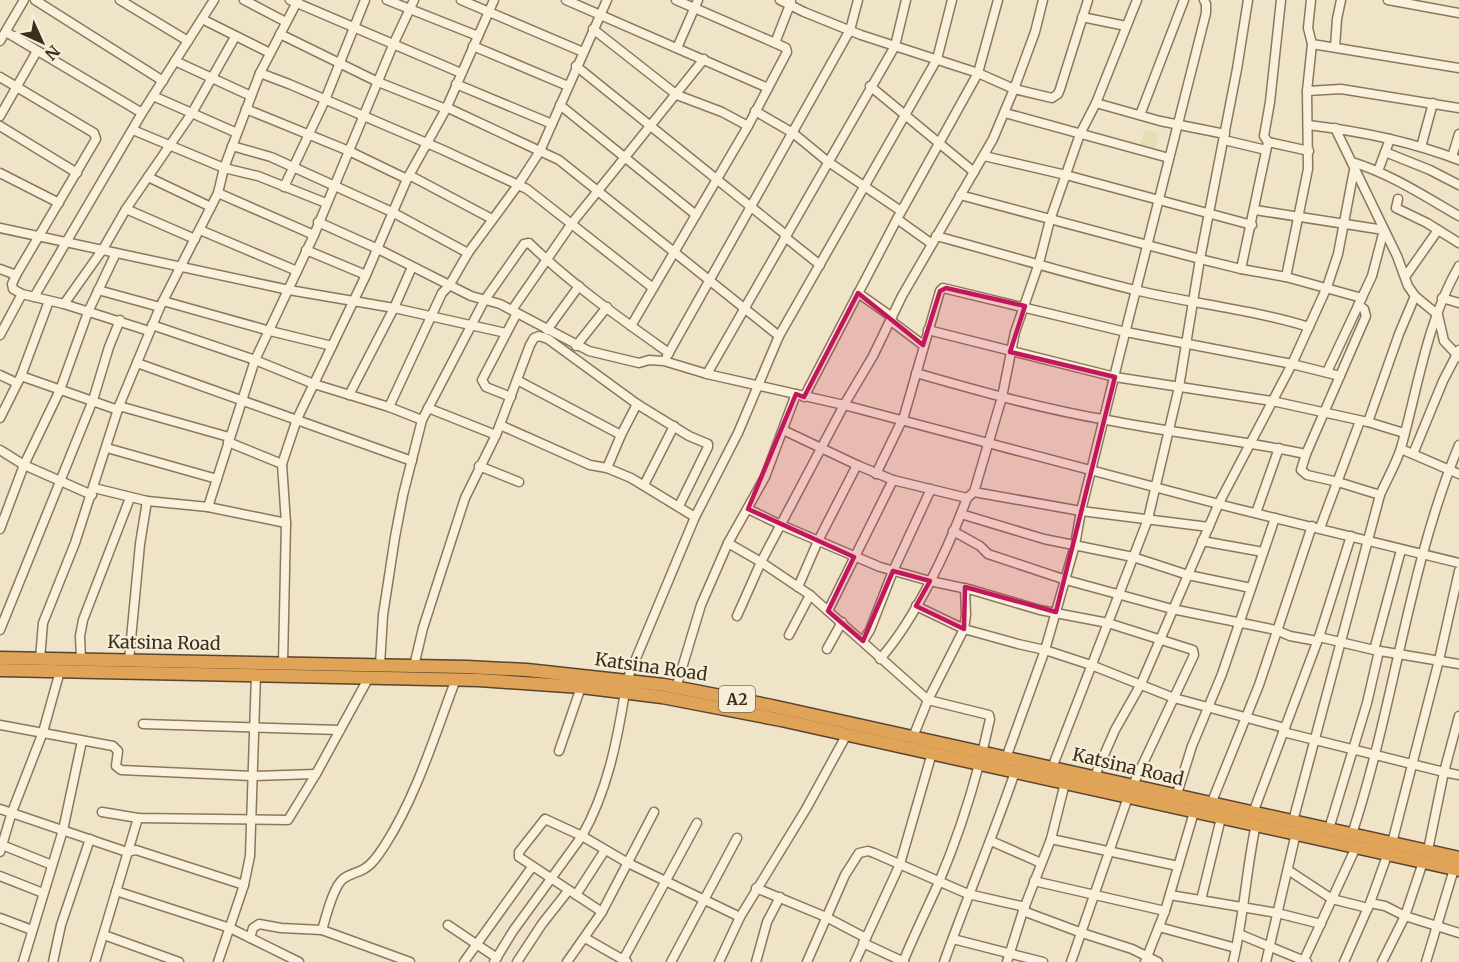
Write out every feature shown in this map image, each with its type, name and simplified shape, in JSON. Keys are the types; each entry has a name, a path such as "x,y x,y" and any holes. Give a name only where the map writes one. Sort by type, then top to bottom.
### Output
{"highway":[{"name":"Katsina Road","path":"0,658 526,670 626,686 932,753 1006,758 1094,778 1194,812 1221,818 1255,818"},
{"name":"Katsina Road","path":"0,670 369,676 528,682 581,687 676,688 913,737 981,758 1015,772 1065,783 1176,797 1211,804 1255,818 1295,827 1356,847 1390,848"},
{"name":"Katsina Road","path":"1295,827 1329,829 1352,834 1390,848 1457,865"}],"street":[{"path":"0,41 24,0"},
{"path":"35,0 163,81"},
{"path":"120,0 188,40"},
{"path":"244,0 286,22"},
{"path":"284,187 325,100 365,0"},
{"path":"387,0 478,36"},
{"path":"208,507 255,360 314,235 414,0"},
{"path":"461,0 583,52"},
{"path":"283,663 286,523 282,464 297,419 378,249 392,212 446,108 494,0"},
{"path":"566,0 768,88"},
{"path":"389,407 442,293 540,151 607,0"},
{"path":"631,326 748,126 787,52 786,48 696,4 676,0"},
{"path":"780,0 791,2 850,30 978,73 1014,89 1052,98 1058,94 1088,0"},
{"path":"664,361 850,30 858,0"},
{"path":"707,374 895,45 906,0"},
{"path":"448,925 475,943 495,961 582,836 603,791 620,722 626,686 695,517 759,385 779,336 937,59 952,0"},
{"path":"676,688 698,613 728,543 765,477 783,430 800,395 978,73 998,0"},
{"path":"737,616 761,562 844,405 934,240 984,156 1005,113 1035,32 1043,0"},
{"path":"880,659 899,636 930,581 971,495 1002,397 1015,332 1050,220 1080,134 1096,103 1137,0"},
{"path":"1140,115 1184,0"},
{"path":"1006,758 1046,650 1066,580 1091,470 1206,13 1204,0"},
{"path":"1052,768 1090,664 1148,519 1179,387 1248,0"},
{"path":"1241,269 1267,146 1263,134 1270,102 1281,0"},
{"path":"1286,277 1308,170 1307,91 1312,44 1308,28 1311,0"},
{"path":"1335,47 1341,0"},
{"path":"1388,0 1459,13"},
{"path":"34,297 211,1"},
{"path":"40,659 43,623 75,543 119,408 161,304 218,193 224,168 260,73 295,1 461,73"},
{"path":"775,43 791,2"},
{"path":"677,48 696,4"},
{"path":"1082,17 1126,26"},
{"path":"201,19 270,53"},
{"path":"593,29 677,95 722,112 748,126"},
{"path":"6,32 142,113"},
{"path":"280,34 378,82 446,108 540,151 572,169 597,192 710,279 779,336"},
{"path":"64,304 192,113 235,36"},
{"path":"1312,44 1459,68"},
{"path":"473,46 568,86"},
{"path":"0,116 37,51"},
{"path":"511,397 486,387 482,380 514,312 546,260 597,192 704,59"},
{"path":"175,61 251,96"},
{"path":"576,66 820,265"},
{"path":"260,73 428,144 533,193 653,288"},
{"path":"0,77 95,136 94,144 16,275 12,284 13,289 22,294 151,328 255,360 314,384 389,407 422,420"},
{"path":"456,84 552,124"},
{"path":"870,86 906,113 974,172"},
{"path":"1307,91 1341,89 1459,108"},
{"path":"153,96 237,133"},
{"path":"1096,103 1224,137 1267,146 1309,151"},
{"path":"1421,147 1433,103"},
{"path":"560,105 696,215"},
{"path":"246,109 409,177 492,219"},
{"path":"755,111 793,133 934,240 1038,263 1193,303 1280,318 1309,327"},
{"path":"1005,113 1169,158"},
{"path":"1308,125 1390,139 1456,159 1459,134"},
{"path":"0,126 77,173"},
{"path":"1335,128 1397,256 1408,286 1415,296 1438,315 1444,341 1458,354 1443,381 1413,454"},
{"path":"133,130 224,168 258,176 326,203"},
{"path":"1378,171 1390,139"},
{"path":"232,146 271,157 392,212 468,253"},
{"path":"1385,152 1430,170 1459,185"},
{"path":"984,156 1066,175 1252,225"},
{"path":"1353,166 1378,171 1459,216"},
{"path":"1094,778 1115,730 1141,684 1219,503 1292,364 1327,287 1338,254 1353,166"},
{"path":"0,173 59,203"},
{"path":"148,177 211,207"},
{"path":"218,193 314,235"},
{"path":"960,195 1147,246 1327,287 1360,302 1366,316 1301,467 1304,474 1380,495"},
{"path":"1398,199 1396,208 1459,243"},
{"path":"126,209 195,239"},
{"path":"1255,210 1384,230"},
{"path":"318,222 378,249 449,286 484,301 500,304 589,351 639,363 649,360 664,361 707,374 844,405 1275,518 1459,563"},
{"path":"0,228 289,290 394,308 506,333"},
{"path":"200,230 297,271"},
{"path":"1327,372 1372,276 1384,230"},
{"path":"1405,277 1438,230"},
{"path":"380,665 383,615 395,537 422,420 484,301 526,243 529,243 546,260 579,286 669,353"},
{"path":"306,250 366,275"},
{"path":"0,529 24,465 60,390 88,312 116,253"},
{"path":"1266,962 1315,740 1380,495 1401,449 1442,298 1459,266"},
{"path":"349,395 394,308 412,267"},
{"path":"0,269 16,275"},
{"path":"547,330 579,286"},
{"path":"876,474 902,422 927,330 943,288 1126,332 1292,364 1340,376"},
{"path":"98,290 332,346"},
{"path":"858,293 923,345"},
{"path":"0,335 22,294"},
{"path":"1211,804 1259,685 1276,630 1316,527 1338,482 1415,296"},
{"path":"1442,298 1459,303"},
{"path":"0,418 19,379 49,301"},
{"path":"576,346 607,307"},
{"path":"0,630 93,400 120,320"},
{"path":"927,330 1115,377 1272,401 1364,421 1404,433"},
{"path":"414,666 423,628 465,498 501,425 534,338 539,336 554,343 637,404 708,446 679,506"},
{"path":"137,363 412,460"},
{"path":"916,373 1002,397 1104,420 1306,454"},
{"path":"0,375 228,439 282,464"},
{"path":"517,380 621,435"},
{"path":"607,468 637,404"},
{"path":"428,408 496,435"},
{"path":"501,425 590,465 607,468 644,485 695,517"},
{"path":"644,485 674,426"},
{"path":"783,430 876,474 931,489 1209,527"},
{"path":"1352,834 1375,755 1424,555 1449,469 1459,445"},
{"path":"107,448 217,478"},
{"path":"1256,513 1279,448"},
{"path":"1401,449 1459,474"},
{"path":"0,450 24,465 93,492 147,501 208,507 286,523"},
{"path":"798,587 818,541 857,465"},
{"path":"479,466 519,482"},
{"path":"828,611 893,480"},
{"path":"863,641 870,630 893,571 931,489"},
{"path":"81,660 80,636 83,620 130,498"},
{"path":"129,660 140,544 147,501"},
{"path":"748,509 854,557 893,571 1027,606 1108,623 1193,650 1195,653 1130,792 1071,962"},
{"path":"961,514 1044,538 1133,557 1188,575 1251,588"},
{"path":"1176,797 1192,746 1240,624 1275,518"},
{"path":"953,531 994,557 1066,580 1172,609 1276,630 1290,636 1341,642 1377,651 1459,664"},
{"path":"1233,962 1255,818 1284,730 1318,639 1351,536"},
{"path":"1202,541 1263,552"},
{"path":"728,543 810,595 928,700 989,715 990,720 981,758 939,881 903,962 826,917 756,888"},
{"path":"1329,829 1367,703 1401,550"},
{"path":"1344,962 1369,906 1390,848 1439,660 1459,571"},
{"path":"913,737 928,700 964,629 965,588"},
{"path":"789,635 810,595"},
{"path":"916,606 964,629 1090,664 1174,698 1245,717 1315,740 1459,776"},
{"path":"827,649 842,622"},
{"path":"51,865 1,848 12,812 43,732 60,671"},
{"path":"218,962 244,885 250,856 256,674"},
{"path":"102,812 138,818 289,819 369,676"},
{"path":"322,930 342,879 365,869 372,863 397,823 418,779 456,679"},
{"path":"560,751 581,687"},
{"path":"1395,962 1384,959 1405,916 1426,856 1459,716"},
{"path":"143,724 339,730"},
{"path":"0,725 117,748 116,766 121,770 252,776 316,774"},
{"path":"719,962 756,888 806,809 847,734"},
{"path":"23,962 63,830 82,741"},
{"path":"855,962 900,864 932,753"},
{"path":"944,962 1015,772"},
{"path":"1008,958 1051,839 1065,783"},
{"path":"0,809 127,852 136,850 244,885"},
{"path":"1146,960 1160,927 1194,812"},
{"path":"567,962 602,912 654,813"},
{"path":"95,962 138,818"},
{"path":"1201,900 1221,818"},
{"path":"602,912 519,857 519,852 545,819 582,836 628,863 740,917"},
{"path":"585,938 626,961 696,823"},
{"path":"671,962 737,838"},
{"path":"53,962 61,925 90,839"},
{"path":"1051,839 1178,866"},
{"path":"991,841 1041,863"},
{"path":"1239,934 1305,961 1356,847"},
{"path":"517,962 542,924 572,893 605,850"},
{"path":"807,962 845,876 860,853 868,851 968,894 1024,909 1082,933 1132,949 1146,960 1158,962"},
{"path":"1426,962 1457,865"},
{"path":"464,962 475,943 532,867"},
{"path":"1288,870 1332,899 1369,906 1385,906 1405,916 1459,933"},
{"path":"0,876 43,893"},
{"path":"1034,881 1165,911"},
{"path":"116,891 230,928 299,962"},
{"path":"1170,896 1276,913 1321,924"},
{"path":"756,962 765,928 780,897"},
{"path":"0,918 32,930"},
{"path":"250,938 253,928 259,924 281,928 322,930 410,962"},
{"path":"1160,927 1236,948"},
{"path":"104,935 179,962"},
{"path":"952,939 1008,958 1043,962"}],"highlighted area":[{"path":"946,288 1025,306 1010,352 1115,377 1056,612 965,587 964,629 916,606 930,581 893,571 863,641 828,611 854,557 748,509 796,394 804,397 858,293 923,345 940,291"}],"shaded area":[{"path":"1145,130 1159,134 1154,153 1138,148"}]}
